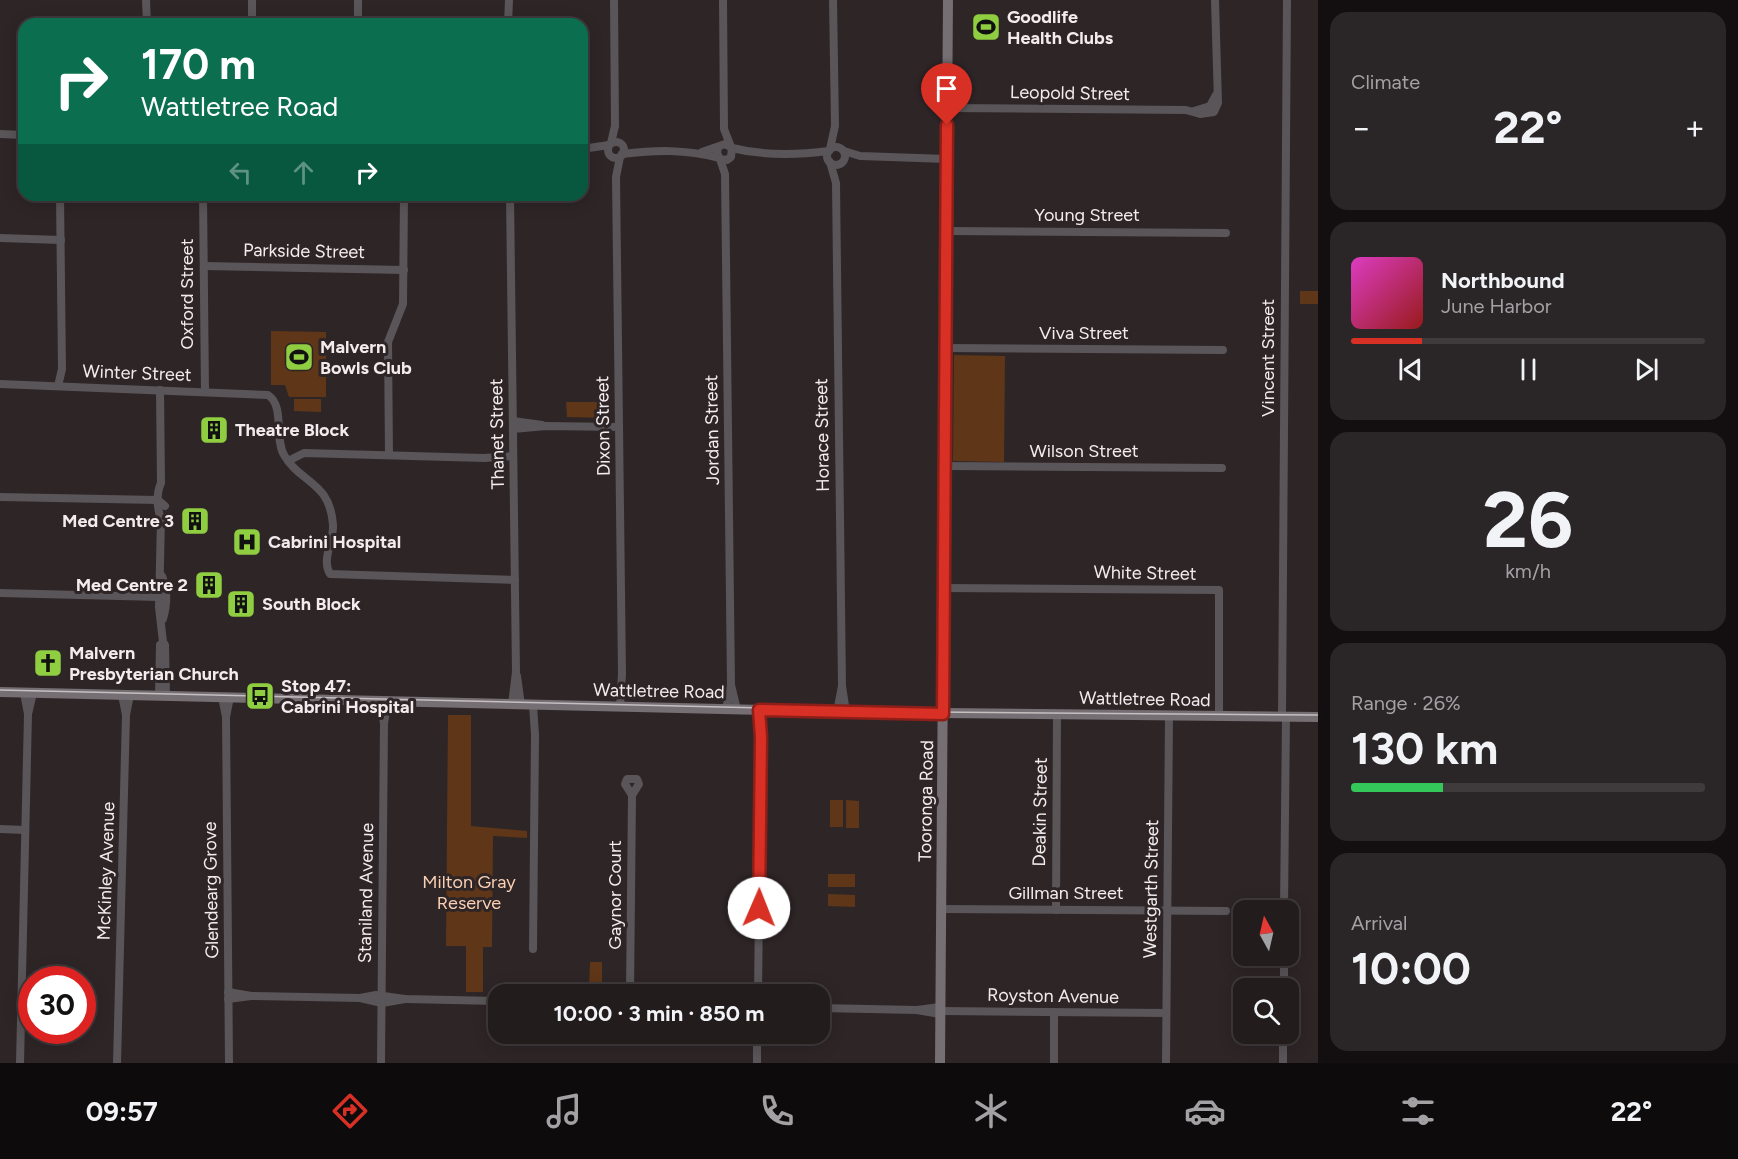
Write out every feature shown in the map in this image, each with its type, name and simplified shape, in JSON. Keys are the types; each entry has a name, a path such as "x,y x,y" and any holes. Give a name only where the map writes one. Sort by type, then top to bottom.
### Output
{"main road":[{"name":"Tooronga Road","path":"940,1063 948,0"},
{"name":"Wattletree Road","path":"0,692 731,710 1318,717"}],"street":[{"path":"146,0 147,18"},
{"path":"252,0 252,18"},
{"path":"358,0 358,18"},
{"name":"Dixon Street","path":"614,0 623,707"},
{"path":"723,0 724,129 727,155"},
{"name":"Horace Street","path":"833,0 835,129 842,156 836,183 842,712"},
{"name":"Leopold Street","path":"947,108 1193,111 1212,109 1216,95 1215,0"},
{"name":"Vincent Street","path":"1284,900 1287,0"},
{"path":"508,1 508,18"},
{"path":"719,147 724,129"},
{"name":"Horace Street","path":"835,129 829,155 836,183"},
{"path":"0,134 18,135"},
{"path":"702,152 725,144 727,155"},
{"path":"588,149 702,152 727,155 746,153 829,155 836,147 842,156"},
{"name":"Jordan Street","path":"727,155 725,174 731,710"},
{"path":"829,155 835,164 842,156 947,159"},
{"path":"60,201 62,386"},
{"name":"Oxford Street","path":"203,201 205,392"},
{"path":"389,455 388,342 404,304 404,201"},
{"name":"Thanet Street","path":"510,201 517,704"},
{"name":"Young Street","path":"947,231 1226,233"},
{"path":"0,238 61,240"},
{"name":"Parkside Street","path":"204,266 404,270"},
{"name":"Viva Street","path":"946,348 1223,350"},
{"name":"Winter Street","path":"0,384 261,394 273,398 276,405 278,441 288,461"},
{"path":"160,390 162,576 159,597 165,645 163,696"},
{"path":"513,425 619,427"},
{"path":"514,458 301,453 288,461 319,488 328,504 333,529 326,561 328,570 336,576 515,580"},
{"path":"297,469 314,454"},
{"name":"Wilson Street","path":"945,466 1222,468"},
{"path":"0,497 161,503"},
{"path":"162,576 166,585 166,608 163,620"},
{"name":"White Street","path":"944,588 1219,590 1219,717"},
{"path":"0,593 159,597"},
{"path":"20,1063 29,693"},
{"name":"McKinley Avenue","path":"117,1063 126,695"},
{"name":"Glendearg Grove","path":"226,697 229,1063"},
{"name":"Staniland Avenue","path":"381,1063 384,701"},
{"path":"533,949 536,705"},
{"path":"758,984 762,710"},
{"name":"Deakin Street","path":"1056,910 1058,715"},
{"name":"Westgarth Street","path":"1166,1063 1169,716"},
{"name":"Gaynor Court","path":"630,984 632,795"},
{"path":"0,829 25,830"},
{"name":"Gillman Street","path":"941,909 1226,911"},
{"path":"228,996 488,1001"},
{"name":"Royston Avenue","path":"830,1008 1166,1014"},
{"path":"1054,1012 1054,1063"},
{"path":"757,1044 757,1063"},
{"path":"1283,1044 1283,1063"}],"green space":[{"path":"1300,291 1318,291 1318,304 1300,304"},
{"name":"Malvern Bowls Club","path":"271,331 326,332 326,397 289,397 285,385 271,385"},
{"path":"954,355 1005,356 1004,462 953,461"},
{"path":"294,399 321,399 321,412 294,411"},
{"path":"566,402 608,402 608,418 567,417"},
{"name":"Milton Gray Reserve","path":"448,715 471,715 471,826 527,831 527,838 493,836 492,947 483,947 483,992 466,992 466,946 446,946"},
{"path":"830,800 843,800 843,827 830,827"},
{"path":"846,800 859,801 859,828 846,828"},
{"path":"828,874 855,874 855,887 828,887"},
{"path":"828,894 855,895 855,907 828,906"},
{"path":"590,962 602,962 602,984 589,984"}],"tram line":[{"path":"0,690 933,712 1318,715"}],"place":[{"name":"Goodlife Health Clubs","path":"986,27"},
{"name":"Malvern Bowls Club","path":"299,357"},
{"name":"Theatre Block","path":"214,430"},
{"name":"Med Centre 3","path":"195,521"},
{"name":"Cabrini Hospital","path":"247,542"},
{"name":"Med Centre 2","path":"209,585"},
{"name":"South Block","path":"241,604"},
{"name":"Malvern Presbyterian Church","path":"48,663"},
{"name":"Stop 47: Cabrini Hospital","path":"260,696"}],"route":[{"path":"759,908 761,737 759,710 943,714 947,125"}]}
